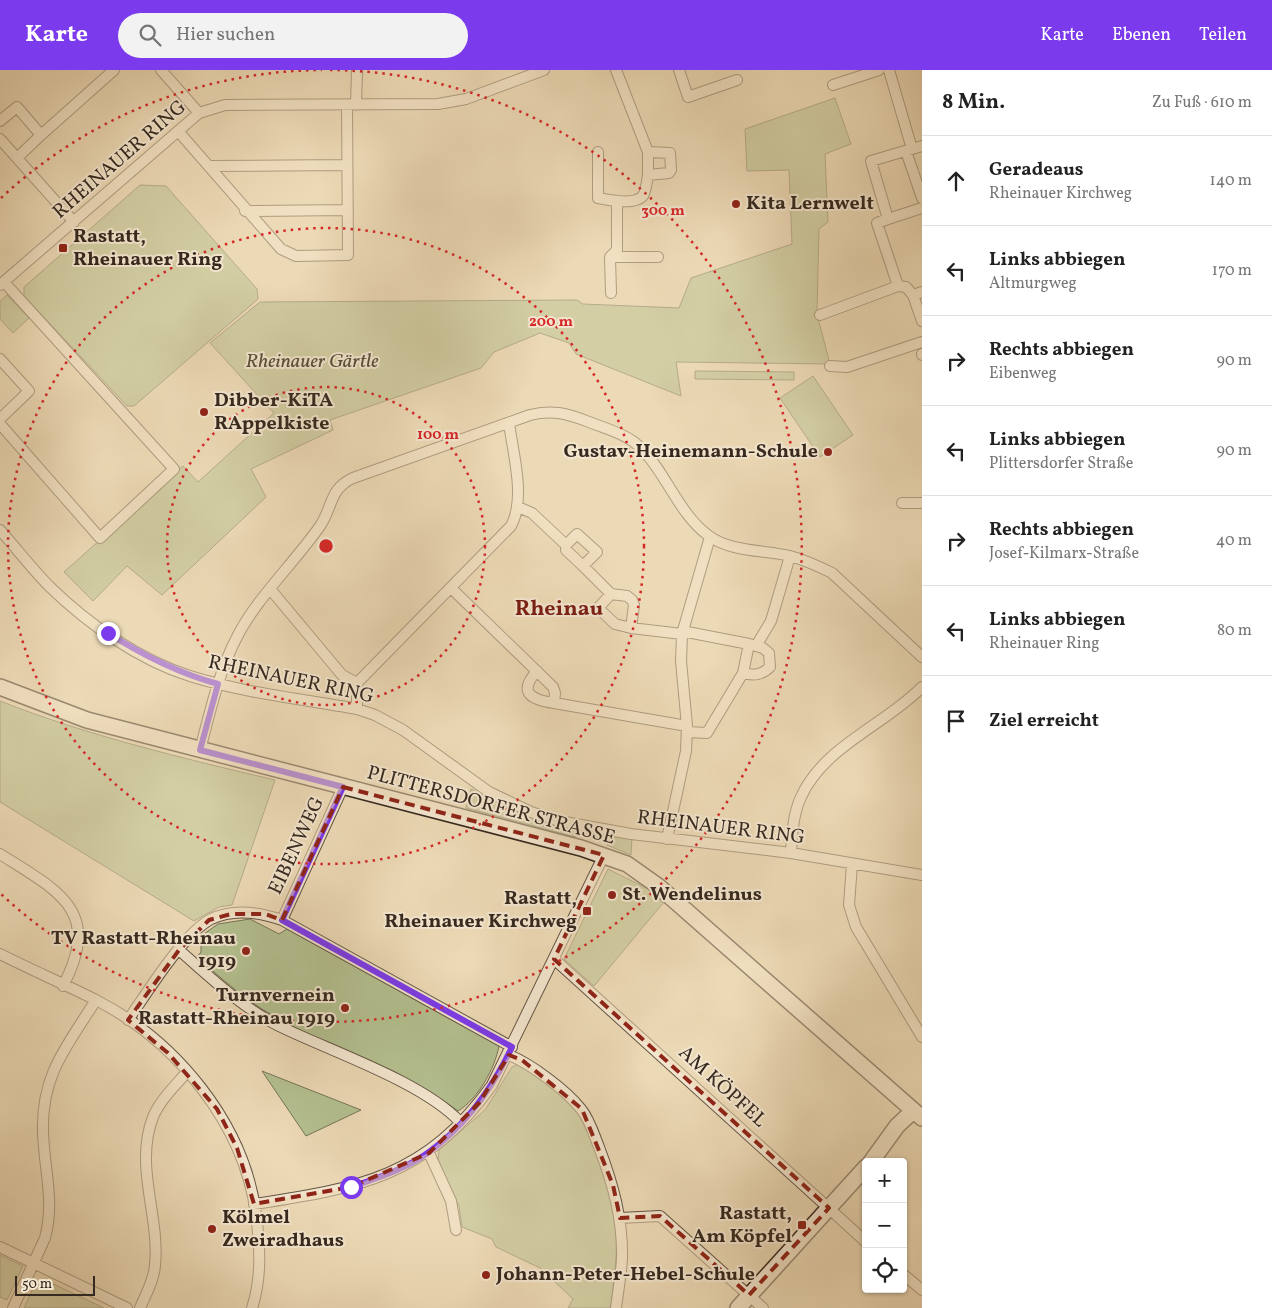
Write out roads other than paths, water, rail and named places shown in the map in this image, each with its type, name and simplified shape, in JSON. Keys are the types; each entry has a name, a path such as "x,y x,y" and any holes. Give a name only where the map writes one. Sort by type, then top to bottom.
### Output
{"street":[{"path":"16,158 114,70"},
{"path":"161,70 172,75 199,113"},
{"path":"178,131 280,250 296,256 348,255 347,165 356,70"},
{"name":"RHEINAUER RING","path":"2,284 199,113 225,105 448,103 466,99 544,70"},
{"path":"598,152 598,198 617,201 638,200 642,197 648,175 648,152 616,70"},
{"path":"679,70 688,97 737,80"},
{"path":"833,85 879,70"},
{"path":"889,70 913,149 922,198"},
{"path":"0,121 17,107 41,135"},
{"path":"0,139 74,222"},
{"path":"888,218 872,161 913,149"},
{"path":"648,152 667,152 671,157 669,174 648,175"},
{"path":"209,166 347,165"},
{"path":"611,292 610,257 617,250 617,201"},
{"path":"898,286 877,223 922,208"},
{"path":"245,211 348,210"},
{"path":"610,257 658,257"},
{"path":"0,424 100,538 174,469 2,284"},
{"path":"820,315 898,286 906,287 918,293 922,321"},
{"path":"830,366 847,366 922,342"},
{"path":"0,359 30,391 0,419"},
{"path":"200,750 218,684 237,636 321,524 340,485 353,478 538,413 559,412 626,436 645,452 685,511 710,537 728,545 790,556 814,564 832,573 922,657"},
{"path":"357,709 357,683 511,526 518,507 509,422"},
{"path":"902,503 922,503"},
{"path":"518,507 532,513 566,545 566,550 611,594 627,596 632,600 634,605 631,628"},
{"name":"RHEINAUER RING","path":"0,530 50,587 108,633 160,664 189,676 218,684 357,709 375,715 403,730 471,781 510,803 531,812 589,827 667,839 790,853 922,875"},
{"path":"566,545 577,534 597,552 582,566"},
{"path":"667,839 683,774 687,729 681,661 682,632 710,537"},
{"path":"537,671 528,684 527,691 531,697 538,700 707,733 743,673 753,645 771,621 790,556"},
{"path":"451,588 553,687 555,693 554,703"},
{"path":"270,590 342,676 357,683"},
{"path":"611,594 598,608 615,624 631,628 682,632 753,645 769,653 770,667 765,672 758,675 743,673"},
{"name":"PLITTERSDORFER STRASSE","path":"0,687 87,720 604,855 627,864 658,886 920,1114"},
{"path":"790,853 793,824 800,798 813,776 831,758 922,687"},
{"name":"EIBENWEG","path":"282,920 343,787"},
{"path":"0,854 54,888 73,910 79,938 77,954 64,986"},
{"path":"254,1204 351,1187 399,1169 429,1152 460,1122 479,1103 510,1051 604,855"},
{"path":"852,864 849,905 854,922 922,1037"},
{"path":"128,1020 179,950 209,920 220,916 247,912 265,914 282,920 510,1051 563,1091 582,1109 594,1132 613,1185 620,1218 622,1259 616,1308"},
{"path":"179,950 232,996 258,1014 401,1082 450,1111 460,1122"},
{"path":"0,954 96,1000 128,1020 168,1052 217,1109 230,1132 244,1165 254,1204 260,1260 258,1287 252,1308"},
{"name":"AM KÖPFEL","path":"554,959 862,1238"},
{"path":"13,1308 45,1238 50,1213 51,1196 43,1132 46,1091 56,1063 96,1000"},
{"path":"140,1308 152,1280 156,1252 146,1156 149,1130 158,1106 187,1072"},
{"path":"874,1158 898,1126 920,1114"},
{"path":"429,1152 451,1201 456,1230"},
{"path":"738,1308 862,1171"},
{"path":"620,1218 660,1216 763,1308"},
{"path":"0,1247 127,1308"},
{"path":"907,1277 922,1290"}],"place":[{"name":"Kita Lernwelt","path":"736,204"},
{"name":"Rastatt, Rheinauer Ring","path":"63,248"},
{"name":"Dibber-KiTA RAppelkiste","path":"204,412"},
{"name":"Gustav-Heinemann-Schule","path":"828,452"},
{"name":"St. Wendelinus","path":"612,895"},
{"name":"Rastatt, Rheinauer Kirchweg","path":"587,911"},
{"name":"TV Rastatt-Rheinau 1919","path":"246,951"},
{"name":"Turnvernein Rastatt-Rheinau 1919","path":"345,1008"},
{"name":"Rastatt, Am Köpfel","path":"802,1225"},
{"name":"Kölmel Zweiradhaus","path":"212,1229"},
{"name":"Johann-Peter-Hebel-Schule","path":"486,1275"}],"district":[{"name":"Rheinau","path":"559,609"}],"park label":[{"name":"Rheinauer Gärtle","path":"312,362"}]}
